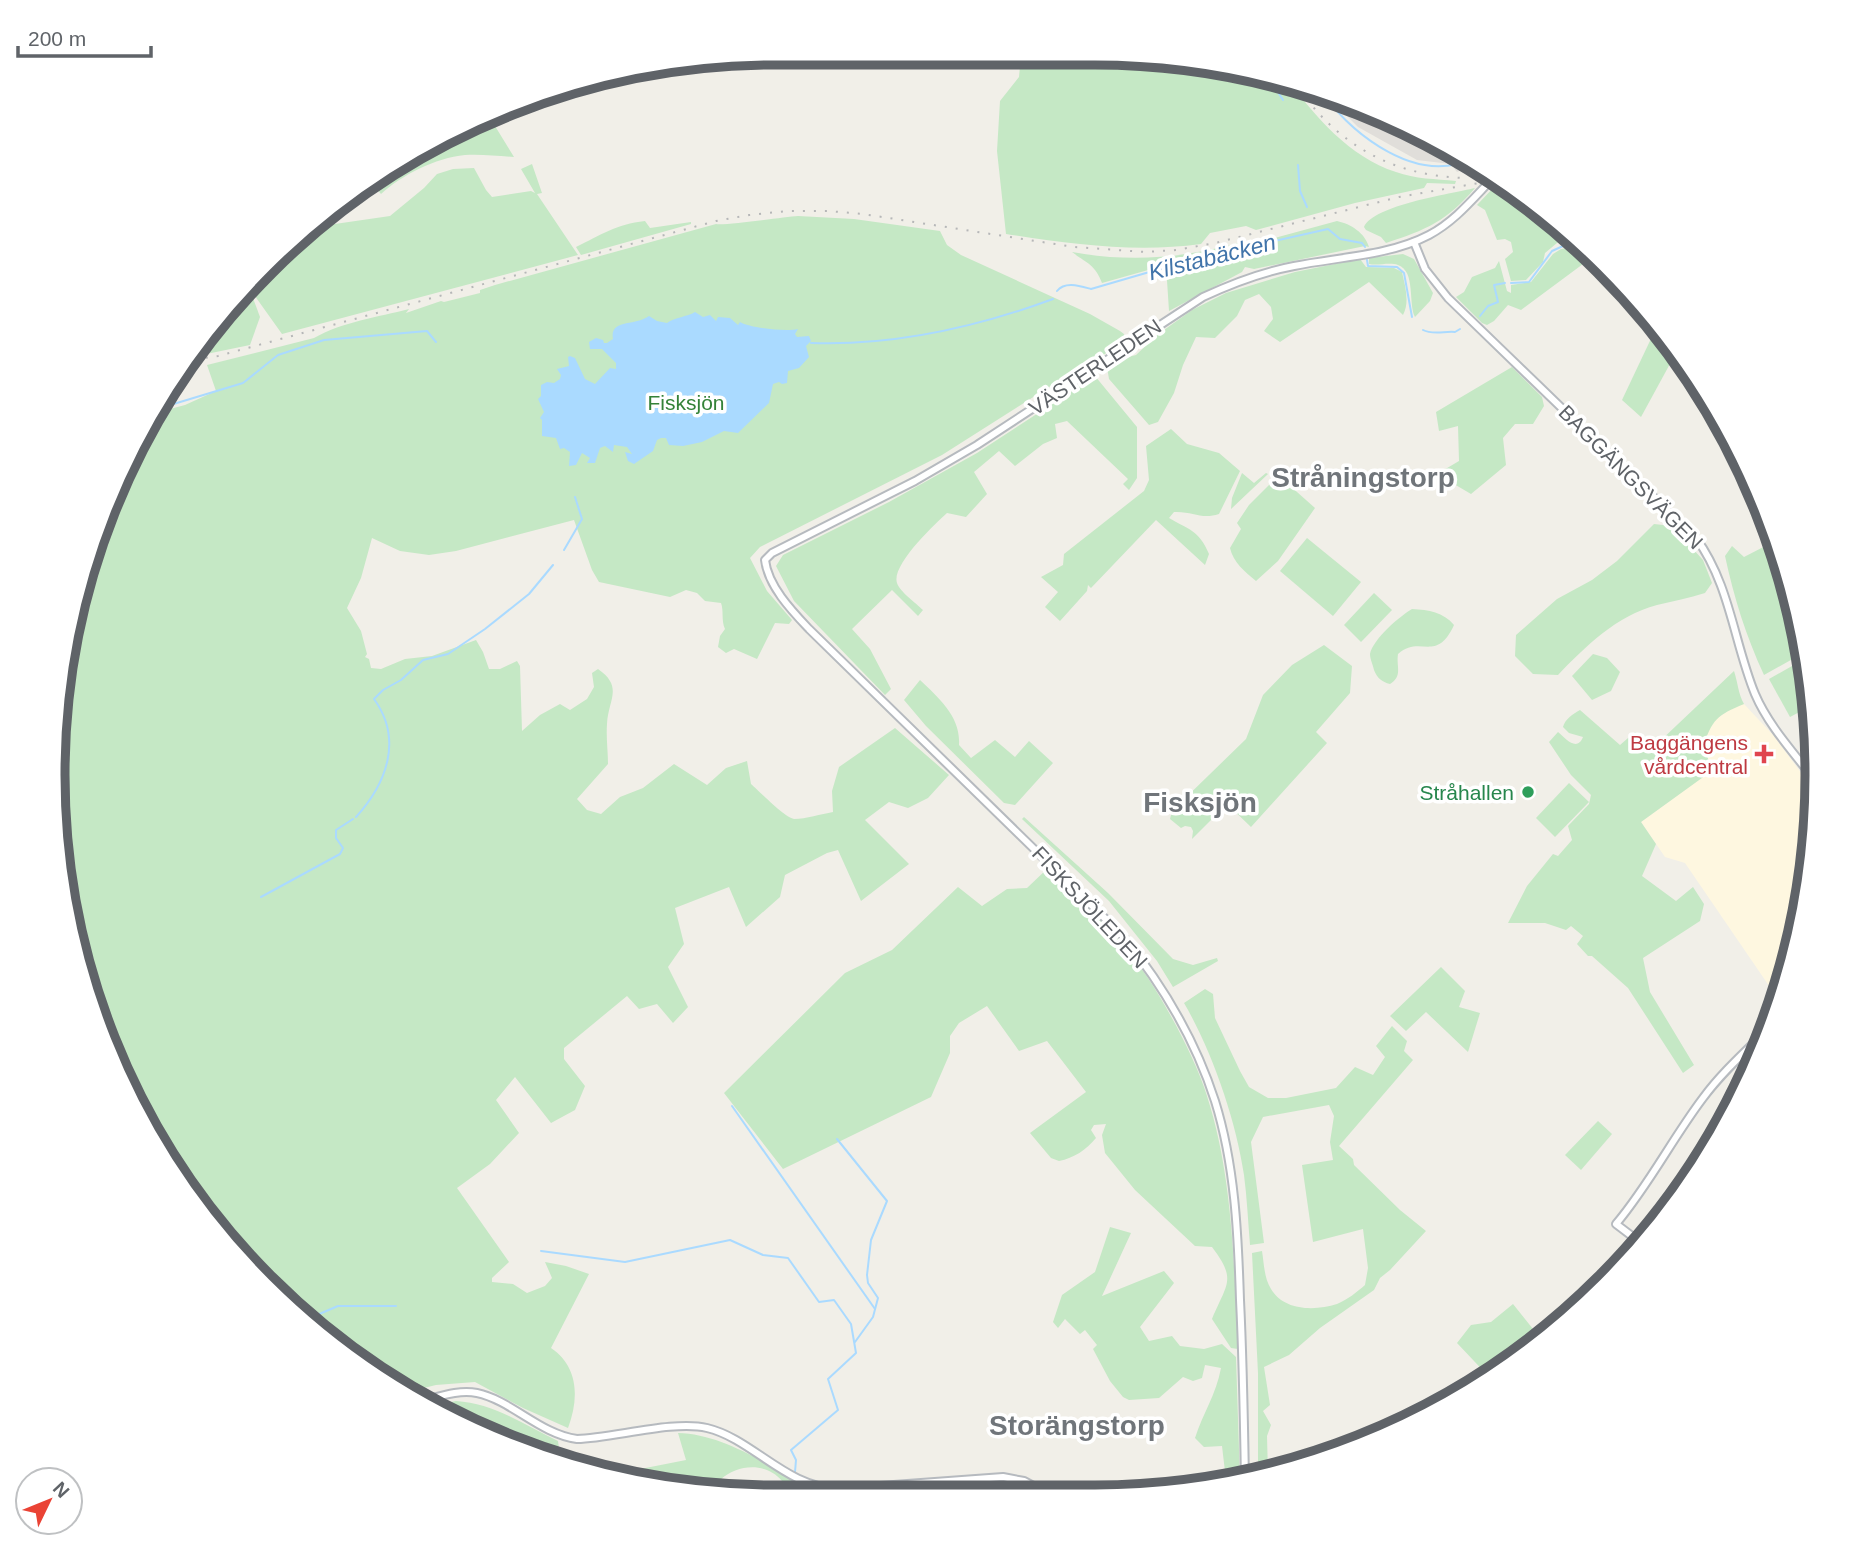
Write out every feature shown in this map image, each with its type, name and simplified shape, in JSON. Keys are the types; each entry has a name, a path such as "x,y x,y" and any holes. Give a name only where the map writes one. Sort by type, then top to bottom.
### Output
{"street":[{"name":"VÄSTERLEDEN","path":"802,622 785,601 766,567 765,561 772,554 887,496 967,451 1203,297 1270,271 1414,242 1455,217 1488,183"},
{"name":"BAGGÄNGSVÄGEN","path":"1414,242 1426,269 1450,300 1696,538 1720,581 1748,674 1760,704 1805,766"},
{"name":"FISKSJÖLEDEN","path":"802,622 1114,926 1156,980 1191,1040 1220,1120 1235,1205 1245,1469"},
{"path":"1634,1237 1616,1224 1703,1098 1752,1045"},
{"path":"435,1398 459,1393 478,1393 565,1437 584,1439 690,1426 712,1430 798,1479 815,1485"},
{"path":"894,1485 1003,1477 1024,1480 1033,1485"}],"shaded area":[{"path":"1339,108 1409,138 1465,169 1457,172 1451,164 1417,160 1358,127"},
{"path":"1744,704 1773,735 1805,778 1804,821 1792,914 1772,990 1685,863 1665,857 1641,822 1712,770 1703,747 1711,723 1730,709"}],"green space":[{"path":"1020,65 1095,65 1141,66 1234,78 1300,95 1334,134 1379,165 1403,174 1456,181 1455,184 1427,183 1424,188 1355,203 1256,230 1246,226 1210,233 1201,244 1176,247 1079,244 1006,234 997,151 1000,101 1019,77"},
{"path":"514,115 495,126 514,157 471,155 442,160 409,174 381,194 376,187 420,160"},
{"path":"532,164 542,193 537,194 578,255 282,334 253,294 327,225 390,216 437,174 453,169 474,168 492,197 531,191 535,193 521,169"},
{"path":"1494,187 1563,241 1545,253 1543,262 1526,280 1511,281 1505,259 1513,252 1511,242 1505,239 1497,240 1485,210 1477,205"},
{"path":"1475,188 1455,209 1435,223 1386,243 1364,227 1382,212"},
{"path":"798,216 854,219 940,231 947,245 961,255 1090,314 1120,331 1125,340 942,455 760,547 750,558 767,591 792,620 789,624 775,623 757,659 734,649 726,653 718,647 720,636 725,629 721,603 705,601 697,593 686,590 670,597 599,582 574,520 456,551 429,555 400,551 372,538 361,578 347,608 361,631 367,654 365,657 369,659 371,668 381,669 405,659 432,656 476,640 489,669 500,669 517,661 520,666 522,731 540,715 560,704 570,710 587,699 594,687 592,673 598,669 611,682 613,694 607,724 608,764 577,799 587,810 601,814 620,797 643,788 674,764 707,785 726,768 747,761 751,784 790,817 803,818 833,812 832,791 839,767 895,728 949,775 928,798 908,808 889,802 865,820 909,864 861,901 838,850 785,875 780,897 746,927 729,887 675,908 684,944 668,967 688,1007 673,1023 657,1004 639,1009 627,996 564,1048 564,1059 585,1086 575,1110 551,1123 515,1077 496,1100 519,1133 490,1164 457,1188 509,1262 492,1278 492,1282 513,1284 527,1293 545,1286 552,1278 545,1262 589,1274 551,1348 567,1364 572,1374 575,1395 568,1428 475,1382 419,1389 380,1366 307,1309 273,1277 212,1207 193,1182 194,1176 184,1170 138,1089 119,1047 102,1003 78,914 66,821 65,760 70,757 65,752 66,729 71,682 89,591 119,503 166,410 216,391 207,365 314,338 360,320 409,309 406,313 441,301 480,293 480,290 495,285 716,224"},
{"path":"645,221 650,228 691,224 581,255 576,247 617,227"},
{"path":"1337,221 1357,230 1369,247 1254,269 1245,267 1242,272 1169,311 1166,265 1102,283 1093,268 1072,252 1138,258 1181,255 1245,241 1252,244"},
{"path":"1570,247 1586,263 1521,310 1508,305 1487,325 1456,297 1464,292 1472,277 1495,268 1499,261 1507,291 1511,293 1511,285 1531,282 1553,254"},
{"path":"1403,254 1414,259 1433,293 1430,301 1415,317 1404,268 1395,264 1369,264 1369,258"},
{"path":"1360,259 1366,267 1394,268 1402,272 1407,299 1403,315 1369,282 1280,342 1264,331 1273,319 1271,307 1259,294 1245,300 1237,316 1215,338 1196,337 1174,393 1158,422 1149,425 1109,379 1107,367 1116,360 1136,355 1157,335 1192,310 1226,293 1295,272"},
{"path":"250,297 260,317 250,345 203,355"},
{"path":"1652,336 1672,361 1641,417 1622,400"},
{"path":"1512,367 1542,397 1544,406 1533,424 1515,424 1503,438 1506,465 1471,494 1437,474 1459,461 1458,426 1439,431 1436,412"},
{"path":"1095,376 1137,427 1137,478 1129,490 1123,484 1128,479 1067,421 1055,424 1057,438 1043,444 1015,466 999,451 974,472 987,494 966,517 947,513 915,545 897,575 901,590 923,610 918,616 892,590 852,629 870,649 891,689 885,695 794,601 776,566 783,555 889,502 977,453"},
{"path":"1171,429 1187,444 1219,453 1240,471 1219,514 1207,516 1174,512 1169,518 1193,531 1201,540 1209,554 1205,565 1156,520 1091,588 1088,585 1087,591 1060,621 1045,607 1058,592 1041,577 1063,565 1064,554 1144,491 1149,480 1146,446"},
{"path":"1242,473 1254,483 1268,474 1231,509 1232,498"},
{"path":"1272,482 1281,490 1288,484 1315,508 1278,561 1256,581 1237,562 1230,548 1241,529 1237,523 1249,505"},
{"path":"1654,524 1672,526 1703,560 1712,583 1705,593 1657,605 1628,616 1591,643 1558,675 1533,674 1515,656 1516,635 1557,599 1592,580 1617,561"},
{"path":"1307,538 1361,582 1333,616 1280,571"},
{"path":"1767,545 1792,636 1795,657 1764,675 1741,617 1725,556 1732,546 1744,557"},
{"path":"1374,593 1392,610 1361,642 1344,625"},
{"path":"1412,609 1435,613 1454,625 1441,643 1406,649 1398,654 1398,674 1390,684 1377,675 1370,654 1381,635"},
{"path":"1324,645 1352,666 1350,693 1316,732 1327,743 1251,827 1227,804 1192,839 1191,827 1181,828 1170,819 1172,811 1246,739 1263,695 1292,665"},
{"path":"1593,654 1607,658 1620,672 1611,691 1592,700 1572,676"},
{"path":"1796,664 1802,711 1790,717 1769,679"},
{"path":"1734,671 1744,704 1722,715 1709,730 1703,747 1713,770 1641,822 1656,844 1642,876 1676,901 1693,887 1704,904 1700,921 1643,958 1650,992 1694,1065 1683,1073 1628,988 1577,944 1583,936 1571,926 1566,930 1545,923 1508,923 1527,886 1553,854 1558,856 1572,840 1568,826 1589,804 1591,795 1571,775 1549,742 1558,732 1571,743 1578,744 1581,741 1583,737 1569,733 1563,727 1567,719 1580,710 1620,745 1635,732 1658,743"},
{"path":"920,680 953,717 959,745 971,758 995,740 1015,757 1029,741 1053,763 1015,805 1004,803 926,726 904,700"},
{"path":"1569,783 1589,802 1555,837 1536,818"},
{"path":"1024,817 1108,893 1173,959 1193,965 1217,958 1218,961 1173,987 1157,961 1109,901 1022,819"},
{"path":"1048,868 1101,921 1137,963 1173,1020 1202,1082 1216,1127 1227,1189 1238,1349 1231,1348 1212,1319 1227,1282 1225,1267 1220,1258 1212,1247 1195,1246 1135,1190 1105,1153 1102,1135 1106,1124 1094,1125 1091,1130 1096,1138 1084,1150 1059,1161 1051,1158 1030,1133 1086,1092 1047,1041 1019,1051 987,1006 959,1023 950,1036 950,1053 931,1097 783,1169 724,1093 845,973 892,950 958,887 982,906 1007,889 1027,888"},
{"path":"1441,967 1465,991 1459,1007 1480,1013 1468,1052 1426,1012 1406,1031 1390,1016"},
{"path":"1205,989 1213,994 1215,1018 1240,1071 1249,1087 1268,1098 1286,1098 1336,1088 1355,1067 1373,1075 1385,1057 1376,1046 1392,1026 1407,1041 1404,1051 1413,1060 1339,1146 1353,1159 1354,1165 1400,1210 1426,1231 1380,1278 1374,1290 1320,1328 1289,1355 1264,1367 1270,1405 1263,1411 1271,1425 1267,1436 1268,1464 1258,1466 1258,1373 1252,1253 1262,1251 1267,1280 1271,1289 1284,1302 1310,1308 1328,1306 1337,1304 1365,1285 1368,1268 1363,1229 1313,1242 1302,1165 1333,1160 1330,1142 1334,1116 1329,1105 1263,1117 1251,1142 1264,1243 1250,1245 1244,1175 1229,1109 1204,1042 1184,1003"},
{"path":"1598,1121 1612,1134 1581,1170 1565,1155"},
{"path":"1110,1227 1131,1233 1102,1296 1164,1271 1174,1283 1140,1327 1149,1341 1172,1336 1180,1346 1204,1349 1222,1344 1236,1357 1240,1471 1225,1473 1222,1446 1204,1447 1195,1438 1221,1368 1205,1365 1202,1378 1193,1381 1183,1377 1159,1398 1129,1400 1123,1397 1110,1381 1093,1349 1097,1345 1085,1330 1080,1334 1065,1319 1058,1328 1053,1322 1062,1295 1095,1272"},
{"path":"1513,1304 1535,1332 1483,1370 1457,1343 1471,1325 1491,1322"},
{"path":"456,1401 483,1406 558,1441 559,1448 557,1451 547,1448 503,1431 445,1403"},
{"path":"678,1433 717,1440 806,1485 781,1485 782,1481 775,1475 752,1467 727,1475 720,1480 721,1483 631,1471 686,1460"}],"water":[{"name":"Fisksjön","path":"695,312 703,317 710,315 716,321 718,317 730,318 738,325 740,322 768,329 798,329 795,334 797,337 809,336 811,341 806,346 809,357 799,368 788,371 787,383 773,384 769,403 738,433 724,431 702,442 683,446 669,445 666,438 661,438 657,440 653,451 634,464 628,461 625,452 632,454 627,447 614,445 613,452 605,446 600,448 595,463 587,463 590,458 582,453 576,465 569,466 570,452 564,448 560,449 556,438 542,436 540,418 544,412 538,399 541,396 541,385 560,379 561,375 557,369 569,366 570,356 575,358 585,379 595,384 610,368 616,369 616,363 602,349 590,349 589,342 596,338 607,343 613,339 615,328 649,316 667,323"}],"waterway":[{"path":"1275,88 1283,100"},
{"path":"1333,106 1362,134 1399,157 1418,164 1457,164"},
{"path":"1298,165 1300,191 1307,207"},
{"name":"Kilstabäcken","path":"1057,291 1068,285 1091,289 1194,259 1328,229 1340,239 1362,243 1365,247"},
{"name":"Kilstabäcken","path":"1511,283 1529,282 1552,251 1568,245"},
{"name":"Kilstabäcken","path":"1367,260 1368,266 1397,267 1404,273 1412,317"},
{"name":"Kilstabäcken","path":"1480,316 1488,306 1498,302 1494,285 1505,283"},
{"name":"Kilstabäcken","path":"811,343 873,341 934,333 995,318 1053,299"},
{"name":"Kilstabäcken","path":"1423,330 1455,332 1460,329"},
{"path":"169,405 243,383 278,355 324,340 427,331 436,342"},
{"path":"564,550 582,519 575,497"},
{"path":"356,817 376,790 388,760 388,730 374,699 423,660 448,654 485,629 529,594 553,565"},
{"path":"261,897 340,854 343,848 336,838 336,830 353,819"},
{"path":"732,1106 875,1309"},
{"path":"837,1139 887,1201 871,1240 867,1275 868,1283 878,1298 873,1317 855,1342"},
{"path":"541,1251 625,1262 730,1240 763,1255 788,1258 819,1302 834,1300 851,1324 856,1353 828,1379 838,1410 791,1450 796,1460 795,1472"},
{"path":"315,1316 338,1306 396,1306"}],"railway":[{"path":"1306,97 1327,122 1367,152 1413,171 1465,178"},
{"path":"200,359 716,221 749,215 787,211 863,214 1074,247 1146,252 1215,243 1399,197 1486,182"}],"place":[{"name":"Baggängens vårdcentral","path":"1764,754"},
{"name":"Stråhallen","path":"1528,792"}],"district":[{"name":"Stråningstorp","path":"1363,477"},
{"name":"Fisksjön","path":"1200,802"},
{"name":"Storängstorp","path":"1077,1425"}]}
